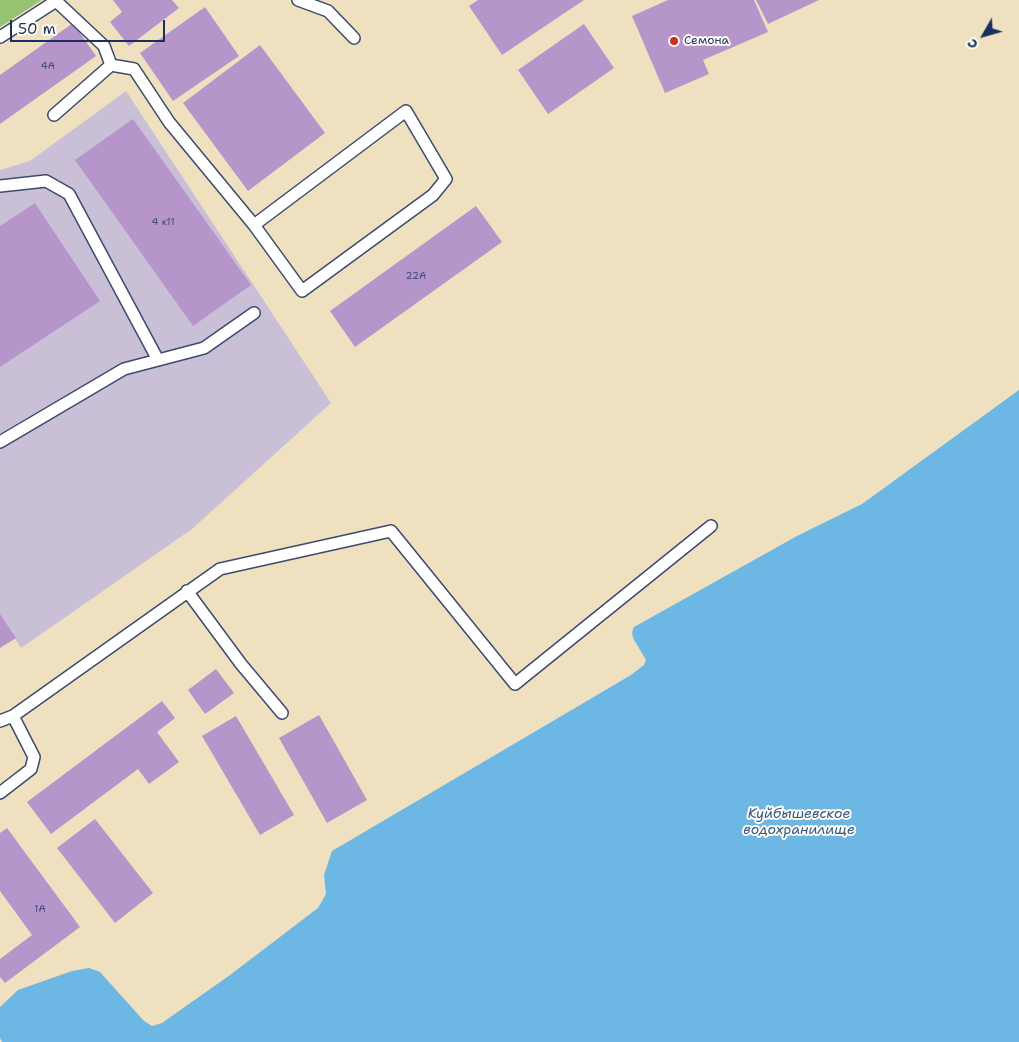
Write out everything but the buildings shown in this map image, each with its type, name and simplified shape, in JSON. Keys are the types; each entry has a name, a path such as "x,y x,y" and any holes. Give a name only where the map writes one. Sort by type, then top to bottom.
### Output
{"lane":[{"path":"298,0 328,11 354,38"},
{"path":"0,37 55,1 104,46 111,65"},
{"path":"54,115 111,65"},
{"path":"111,65 134,69 169,122 254,225 302,291 433,195 446,179 406,111 254,225"},
{"path":"0,186 46,180 69,194 158,360"},
{"path":"0,442 124,369 204,348 254,313"},
{"path":"0,721 13,716 220,569 391,531 514,684 710,526"},
{"path":"187,591 241,664 282,713"},
{"path":"0,793 31,770 34,757 13,716"}],"shaded area":[{"path":"126,91 331,403 192,529 21,648 0,615 0,170 30,161"}],"green space":[{"path":"0,0 42,0 0,27"}],"water":[{"name":"Куйбышевское водохранилище","path":"1019,390 1019,1042 2,1042 0,1038 0,1007 18,990 72,971 89,968 100,972 144,1021 152,1026 162,1023 230,975 318,908 326,894 324,875 332,851 631,675 644,665 646,660 633,638 632,632 634,627 797,536 862,504"}],"place":[{"name":"Семона","path":"674,41"}]}
